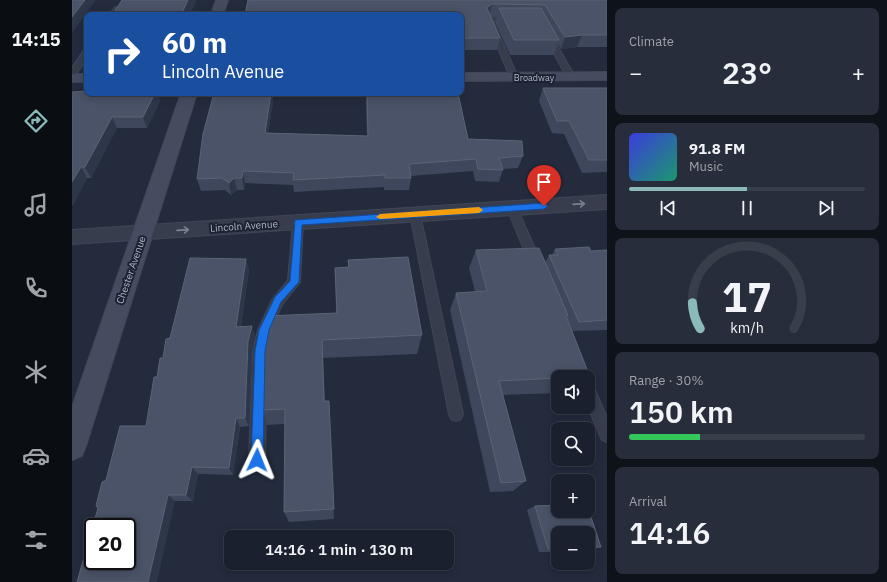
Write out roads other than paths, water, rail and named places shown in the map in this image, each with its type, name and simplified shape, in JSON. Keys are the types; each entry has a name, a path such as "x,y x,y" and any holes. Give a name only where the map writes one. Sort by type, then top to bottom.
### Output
{"street":[{"path":"218,12 222,0"},
{"name":"Broadway","path":"464,77 607,76"},
{"path":"72,78 84,78"},
{"name":"Chester Avenue","path":"72,446 188,96"},
{"name":"Lincoln Avenue","path":"72,237 607,202"}],"lane":[{"path":"114,12 117,8"},
{"path":"514,77 489,19 518,19"},
{"path":"543,26 571,77"},
{"path":"72,74 84,56"},
{"path":"512,208 538,270"},
{"path":"415,214 456,414"},
{"path":"257,460 260,351 264,330 278,300 294,282 298,222"},
{"path":"595,407 607,435"}]}
